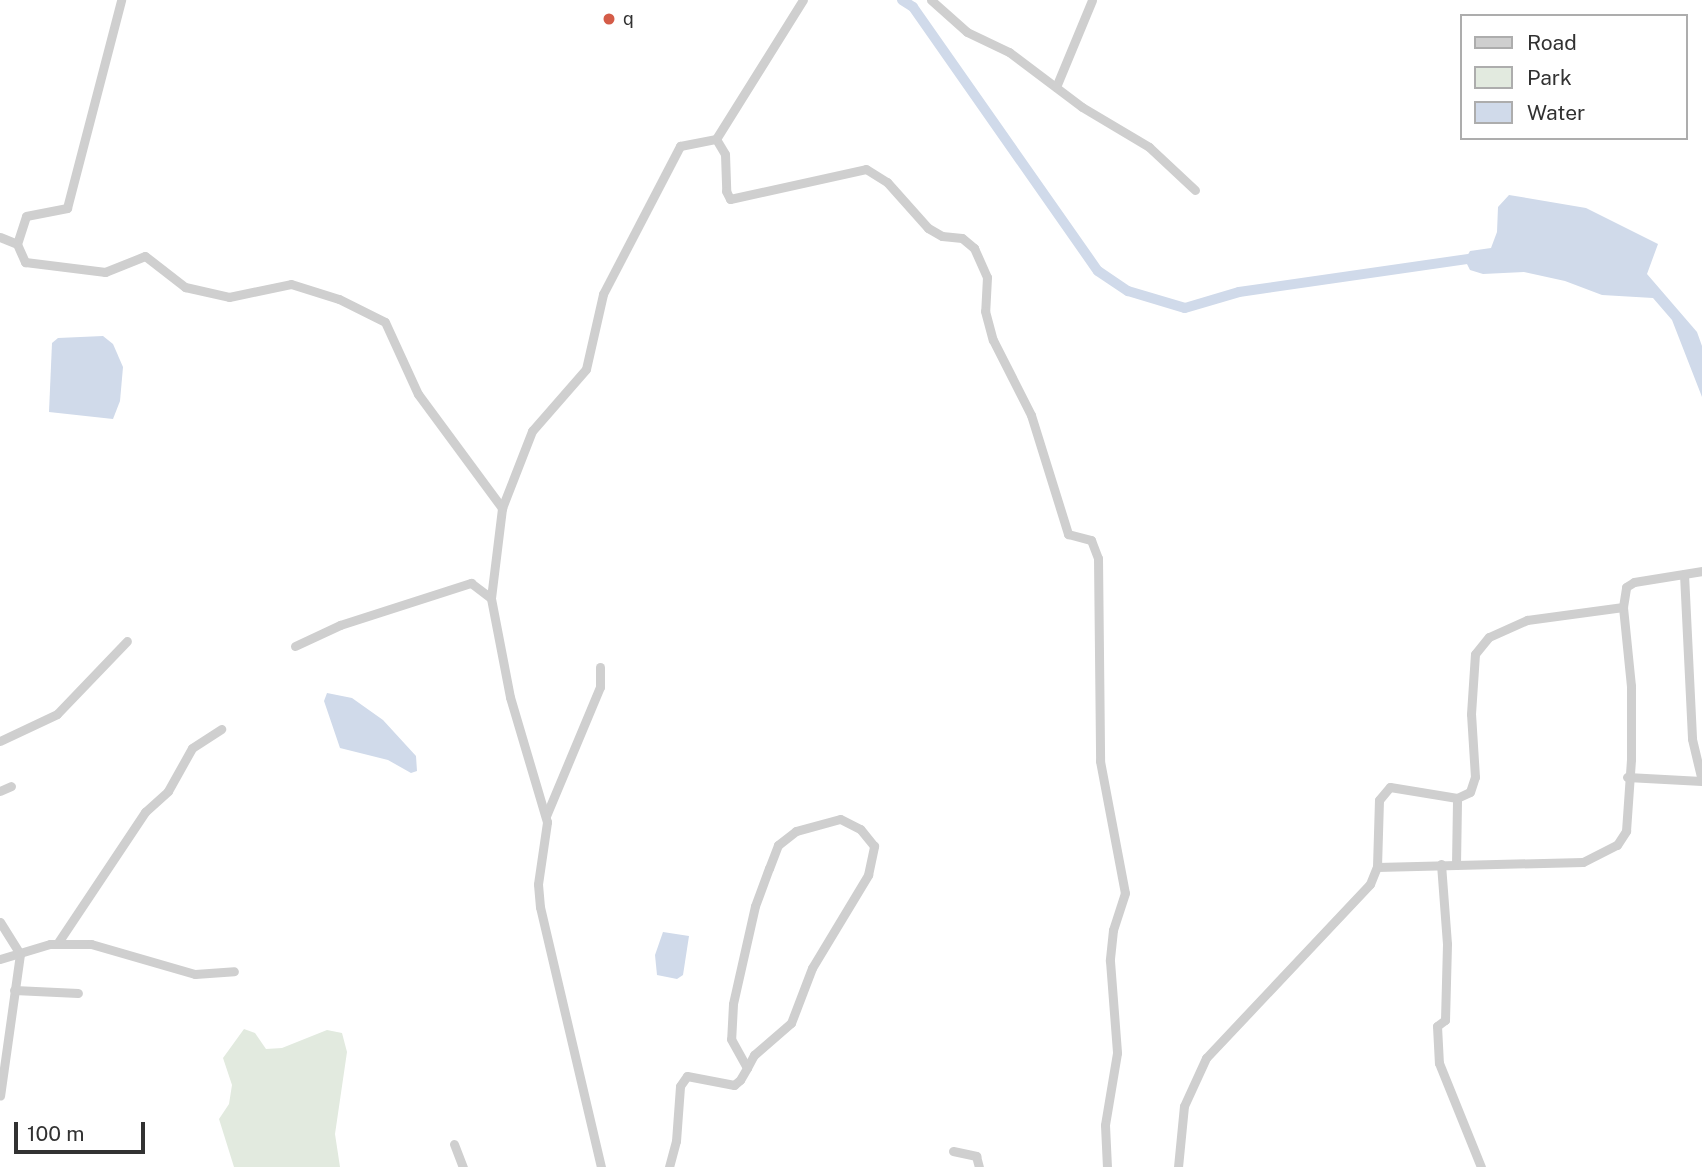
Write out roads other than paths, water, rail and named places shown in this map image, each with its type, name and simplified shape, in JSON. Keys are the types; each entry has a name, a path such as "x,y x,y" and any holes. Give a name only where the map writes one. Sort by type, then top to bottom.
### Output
{"street":[{"path":"121,0 67,208 26,216 17,244 25,262 105,272 145,256 185,287 229,297 291,284 339,299 385,321 418,394 502,508"},
{"path":"546,816 510,696 491,598 502,508 532,431 586,369 603,295 680,146 716,139 803,0"},
{"path":"931,0 967,32 1009,52 1056,87 1149,147 1195,190"},
{"path":"1056,87 1092,0"},
{"path":"716,139 725,154 726,191 730,199 866,169 887,182 928,228 942,236 962,238 974,248 987,277 985,311 993,340 1031,415 1068,534 1091,540 1098,558 1102,625 1100,761 1125,892 1113,930 1110,961 1117,1054 1105,1125 1107,1167"},
{"path":"0,237 17,244"},
{"path":"1377,867 1583,862 1602,856 1626,831 1631,686 1623,607 1626,587 1634,582 1702,571"},
{"path":"1627,777 1702,782 1692,739 1684,574"},
{"path":"295,646 340,625 471,583 491,598"},
{"path":"1178,1167 1184,1106 1206,1058 1370,884 1377,867 1379,800 1390,787 1457,799 1470,792 1475,777 1471,714 1475,654 1489,636 1527,620 1623,607"},
{"path":"0,741 57,713 127,641"},
{"path":"600,667 600,687 546,816 540,906 601,1167"},
{"path":"57,944 145,812 168,791 192,748 221,729"},
{"path":"0,790 12,786"},
{"path":"1456,865 1457,799"},
{"path":"669,1167 676,1142 676,1105 687,1076 734,1085 747,1068 754,1055 791,1023 812,968 868,875 874,846 860,829 840,819 796,831 778,845 769,868 755,906 733,1004 731,1039 747,1068"},
{"path":"1441,864 1447,944 1446,1020 1437,1026 1439,1063 1481,1167"},
{"path":"0,922 20,954 0,1096"},
{"path":"0,959 57,944 91,944 195,974 234,971"},
{"path":"14,990 78,993"},
{"path":"454,1144 463,1167"},
{"path":"953,1151 976,1156 979,1167"}],"water":[{"path":"1509,195 1586,208 1658,244 1647,274 1697,332 1702,346 1702,397 1672,320 1653,298 1602,295 1565,281 1524,272 1483,274 1470,270 1465,260 1470,251 1491,248 1497,232 1498,207"},
{"path":"103,336 113,344 123,367 120,401 113,419 49,412 52,343 58,338"},
{"path":"327,693 352,698 383,720 416,756 417,771 411,773 388,760 340,748 324,701"},
{"path":"663,932 689,936 683,975 677,979 657,975 655,955"}],"waterway":[{"path":"902,0 913,7 1098,271 1128,291 1185,308 1239,292 1476,258"}],"place":[{"name":"q","path":"609,19"}]}
